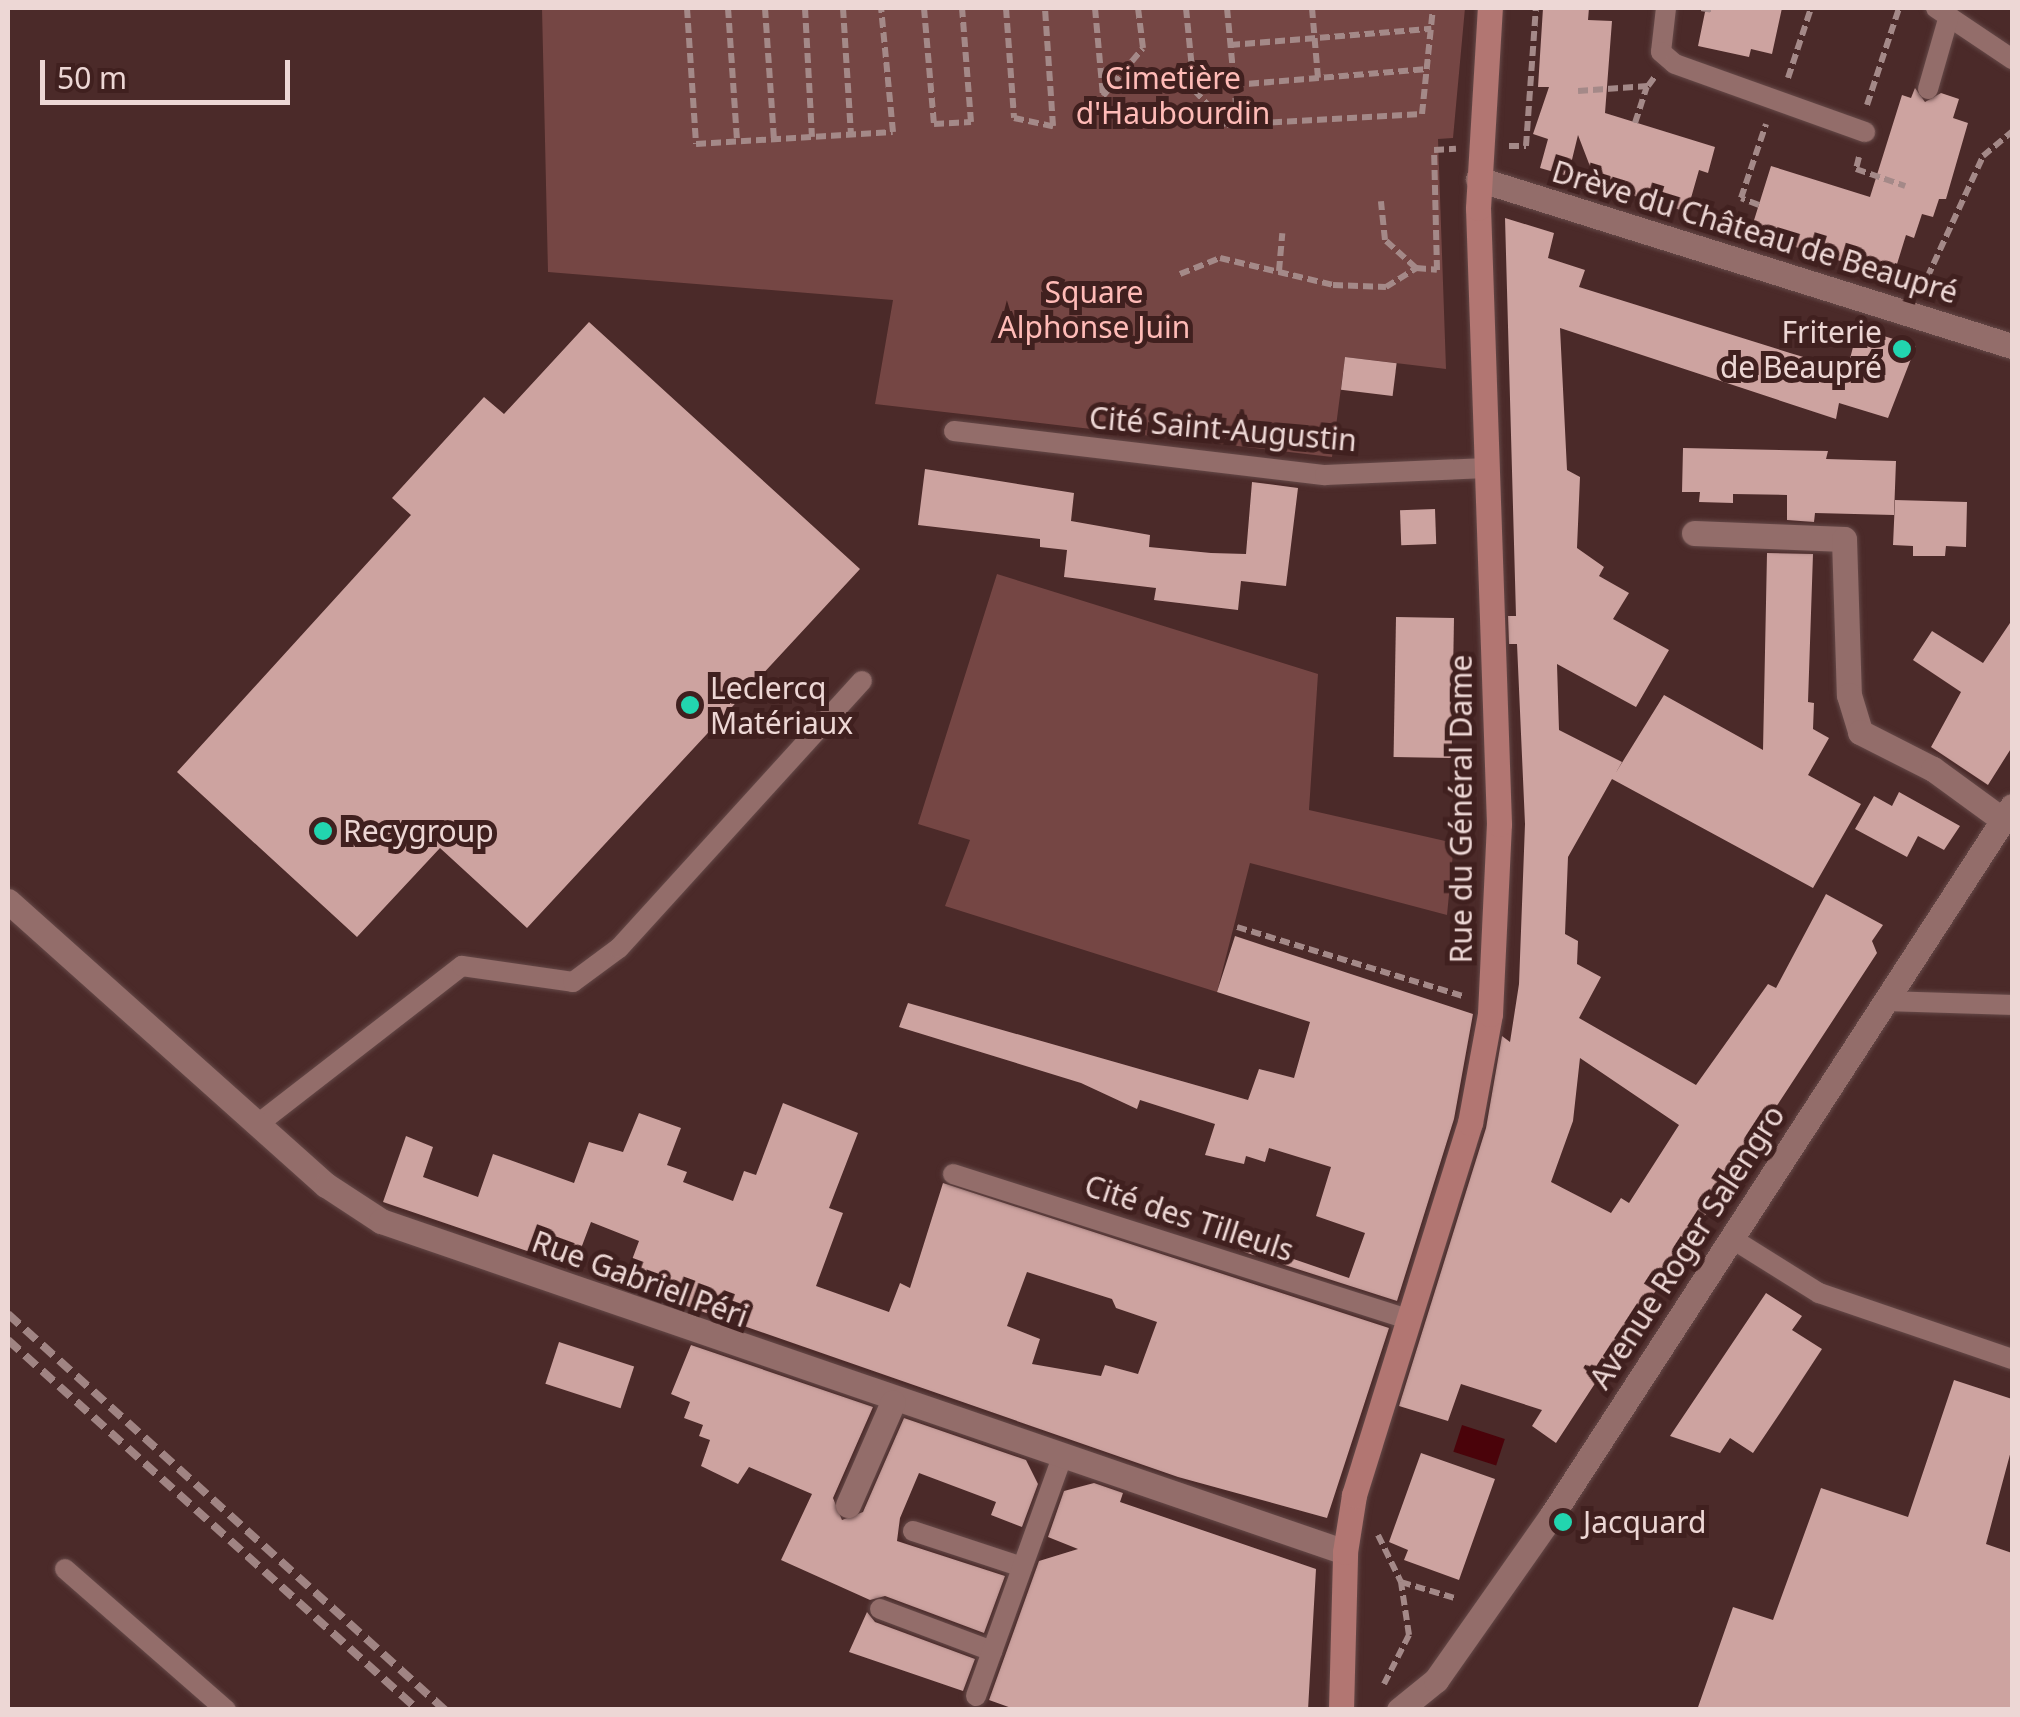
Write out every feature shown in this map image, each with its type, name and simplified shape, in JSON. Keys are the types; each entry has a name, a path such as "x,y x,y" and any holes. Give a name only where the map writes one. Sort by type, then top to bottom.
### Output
{"street":[{"name":"Rue du Général Dame","path":"1342,1710 1345,1552 1350,1516 1407,1319 1470,1124 1491,1005 1499,824 1478,179 1490,8"},
{"name":"Drève du Château de Beaupré","path":"1478,179 2012,346"},
{"path":"1694,533 1844,539 1850,695 1860,732 2008,813"},
{"name":"Avenue Roger Salengro","path":"1390,1704 1428,1690 1488,1608 2008,813"},
{"name":"Rue Gabriel Péri","path":"8,902 341,1198 381,1220 893,1402 1345,1552"},
{"path":"848,1505 893,1402"}],"lane":[{"path":"1666,8 1660,35 1668,58 1862,131"},
{"path":"1928,89 1942,12 2012,59"},
{"name":"Cité Saint-Augustin","path":"954,431 1325,476 1487,468"},
{"path":"258,1124 462,966 573,982 620,948 862,681"},
{"path":"1887,1000 2012,1005"},
{"name":"Cité des Tilleuls","path":"953,1174 1407,1319"},
{"path":"1731,1238 1819,1293 2012,1359"},
{"path":"976,1696 1062,1457"},
{"path":"913,1531 1022,1567"},
{"path":"65,1569 226,1710"},
{"path":"880,1609 992,1651"}],"path":[{"path":"687,8 696,144 892,132 881,8"},
{"path":"728,8 737,141"},
{"path":"765,8 774,139"},
{"path":"805,8 812,137"},
{"path":"844,8 851,135"},
{"path":"924,8 934,124 971,122 962,8"},
{"path":"1006,8 1014,118 1053,126 1045,8"},
{"path":"1095,8 1103,96 1143,48 1138,8"},
{"path":"1186,8 1194,90 1227,125 1422,114 1433,8"},
{"path":"1228,8 1238,124"},
{"path":"1312,8 1318,78"},
{"path":"1701,8 1712,10"},
{"path":"1898,8 1862,131 1856,169 1904,186"},
{"path":"1230,45 1431,29"},
{"path":"1635,122 1648,86 1668,58"},
{"path":"1234,85 1427,69"},
{"path":"1578,91 1648,86"},
{"path":"1910,315 1974,173 2012,132"},
{"path":"1180,274 1220,258 1333,285 1386,287 1416,268 1385,240 1381,200"},
{"path":"1279,270 1282,234"},
{"path":"1237,928 1491,1005"},
{"path":"1350,1516 1378,1535 1401,1582 1409,1635 1390,1704"},
{"path":"1401,1582 1488,1608"}],"green space":[{"path":"542,8 1465,8 1453,138 1438,139 1446,369 1345,357 1332,457 875,404 893,300 548,272"},
{"path":"997,574 1318,674 1309,810 1454,843 1447,915 1250,863 1217,992 945,906 970,840 918,824"}],"shaded area":[{"path":"1462,1425 1505,1439 1496,1466 1453,1452"}],"building":[{"path":"1543,8 1589,8 1588,20 1612,21 1605,113 1715,147 1708,173 1699,170 1687,212 1615,190 1601,195 1578,135 1568,176 1540,168 1548,139 1533,134 1549,87 1538,87"},
{"path":"1713,8 1782,8 1772,54 1751,49 1749,57 1698,46 1705,12"},
{"path":"1915,88 1925,102 1941,93 1959,99 1953,118 1968,123 1946,199 1939,199 1933,217 1922,214 1914,238 1906,235 1893,277 1821,255 1808,258 1802,249 1750,233 1771,166 1870,197 1902,95 1911,98"},
{"path":"1505,218 1554,233 1548,258 1585,270 1579,287 1790,353 1847,370 1858,328 1916,346 1888,418 1839,403 1836,419 1560,328 1567,470 1580,477 1577,548 1604,567 1599,576 1629,593 1613,619 1669,650 1636,707 1557,664 1559,730 1622,762 1615,774 1664,695 1763,750 1767,553 1813,554 1808,702 1814,703 1813,729 1829,738 1808,775 1861,804 1813,888 1612,779 1568,857 1565,934 1578,941 1577,964 1601,977 1579,1018 1696,1085 1768,984 1776,988 1826,894 1883,925 1872,941 1877,953 1556,1443 1532,1426 1542,1410 1461,1384 1448,1421 1399,1406 1486,1128 1502,1036 1510,1042 1519,984 1525,824 1517,644 1509,644 1508,616 1516,616","holes":["1580,1058 1679,1125 1629,1203 1621,1198 1611,1213 1551,1182 1573,1121"]},
{"path":"589,322 860,569 527,928 440,848 357,937 177,772 411,515 392,498 484,397 504,414"},
{"path":"1345,357 1397,363 1393,396 1341,390"},
{"path":"1683,448 1828,451 1826,459 1896,461 1894,515 1815,513 1814,522 1787,520 1787,495 1733,494 1733,503 1699,502 1700,492 1682,492"},
{"path":"925,469 1074,493 1071,521 1150,535 1149,547 1211,553 1246,554 1252,482 1298,488 1286,586 1241,581 1238,610 1154,600 1156,588 1064,577 1067,550 1040,547 1040,539 918,525"},
{"path":"1895,500 1967,502 1966,547 1946,546 1945,556 1913,556 1913,546 1893,545"},
{"path":"1435,509 1436,544 1401,545 1400,510"},
{"path":"1396,617 1454,618 1452,758 1394,757"},
{"path":"2012,620 2012,747 1988,785 1931,747 1961,692 1913,660 1932,631 1983,663"},
{"path":"1899,792 1960,826 1944,850 1918,836 1907,857 1855,829 1874,796 1892,806"},
{"path":"1235,936 1473,1014 1454,1119 1397,1301 1238,1250 1241,1241 1349,1278 1365,1233 1316,1216 1331,1167 1269,1148 1265,1162 1246,1156 1244,1164 1205,1155 1215,1124 1140,1100 1137,1109 1081,1083 899,1027 908,1003 1248,1100 1259,1069 1294,1078 1310,1022 1217,992"},
{"path":"783,1103 858,1133 829,1208 843,1213 816,1286 889,1312 900,1283 910,1288 943,1183 1389,1328 1327,1518 1178,1477 623,1284 639,1241 591,1222 574,1267 383,1202 406,1136 433,1147 423,1177 478,1197 493,1154 574,1183 589,1142 623,1152 639,1113 681,1128 667,1165 687,1172 683,1182 733,1201 744,1171 756,1175","holes":["1027,1272 1112,1299 1116,1308 1157,1322 1138,1374 1105,1365 1101,1376 1032,1364 1040,1339 1007,1326"]},
{"path":"1766,1293 1802,1316 1792,1330 1822,1349 1780,1413 1753,1453 1730,1438 1720,1453 1670,1436"},
{"path":"559,1342 634,1366 621,1408 545,1384"},
{"path":"691,1345 873,1407 833,1498 842,1520 863,1512 904,1418 1026,1460 1038,1484 1022,1527 991,1515 996,1502 919,1473 900,1518 897,1541 1005,1576 984,1633 885,1596 870,1600 781,1560 812,1494 749,1467 738,1484 701,1466 710,1440 699,1436 703,1425 684,1418 690,1402 671,1394"},
{"path":"1954,1380 2012,1399 2012,1447 1986,1544 2012,1553 2012,1710 1697,1710 1733,1607 1773,1620 1821,1488 1908,1517"},
{"path":"1421,1453 1495,1479 1459,1580 1404,1560 1408,1550 1389,1542"},
{"path":"1094,1483 1123,1493 1120,1502 1316,1569 1308,1710 1017,1710 989,1700 1039,1561 1078,1549 1048,1537 1064,1491"},
{"path":"867,1612 875,1622 975,1659 963,1691 849,1652"}],"railway":[{"path":"8,1314 445,1710"},
{"path":"8,1340 418,1710"}],"place":[{"name":"Friterie de Beaupré","path":"1902,349"},
{"name":"Leclercq Matériaux","path":"690,705"},
{"name":"Recygroup","path":"323,831"},
{"name":"Jacquard","path":"1563,1522"}],"park label":[{"name":"Cimetière d'Haubourdin","path":"1173,95"},
{"name":"Square Alphonse Juin","path":"1094,309"}]}
